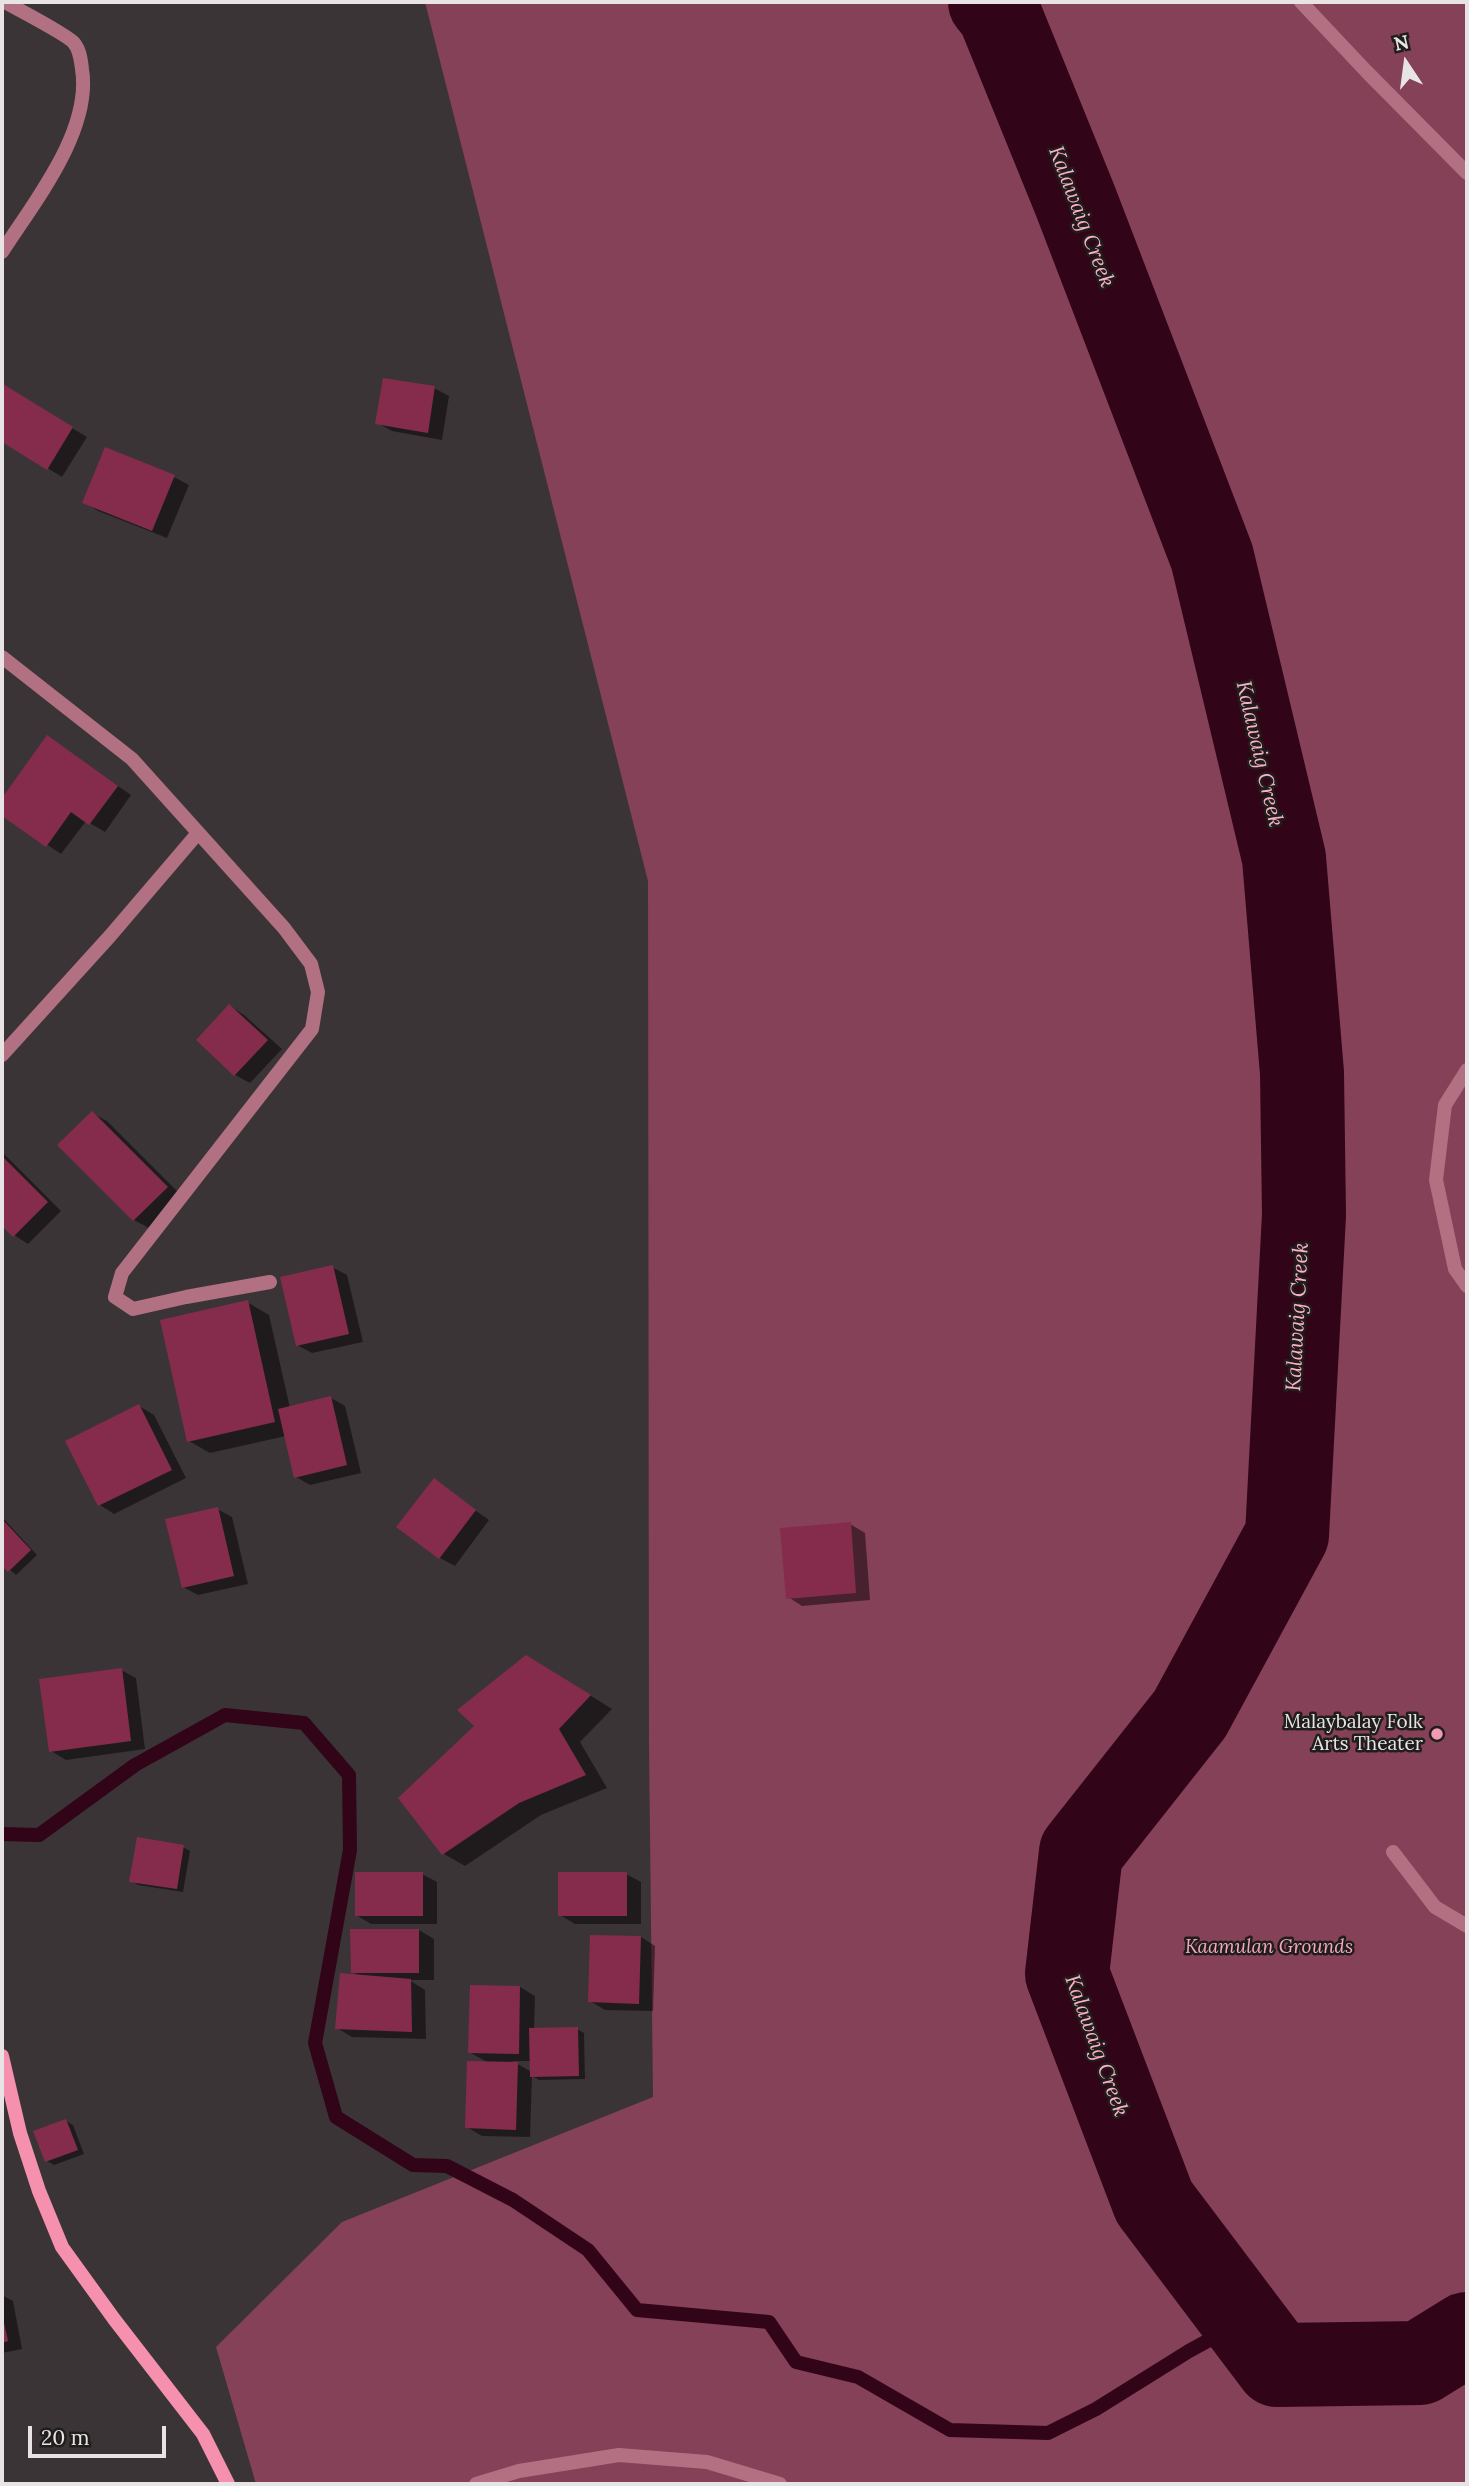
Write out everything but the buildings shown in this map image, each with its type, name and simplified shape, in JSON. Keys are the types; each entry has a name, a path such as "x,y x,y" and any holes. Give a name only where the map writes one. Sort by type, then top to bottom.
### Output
{"main road":[{"path":"2,2056 20,2133 39,2191 62,2247 203,2434 228,2484"}],"street":[{"path":"2,252 48,180 76,128 83,102 84,79 81,58 74,42 5,2"},
{"path":"1301,2 1467,173"},
{"path":"2,657 132,759 284,928 311,964 318,992 312,1029 122,1273 115,1297 133,1309 270,1282"},
{"path":"2,1055 110,936 198,833"},
{"path":"1467,1070 1445,1105 1436,1180 1455,1269 1467,1286"},
{"path":"1393,1852 1435,1907 1467,1926"},
{"path":"476,2484 519,2471 619,2455 707,2462 779,2484"}],"green space":[{"name":"Kaamulan Grounds","path":"425,2 1467,2 1467,2484 256,2484 216,2347 342,2222 653,2097 649,1746 648,881"}],"waterway":[{"name":"Kalawaig Creek","path":"990,2 999,13 1075,200 1212,557 1284,858 1302,1073 1304,1215 1287,1535 1190,1714 1081,1852 1067,1974 1154,2202 1277,2365 1420,2363 1467,2334"},
{"path":"2,1834 39,1835 135,1765 225,1715 304,1723 349,1775 350,1850 315,2043 336,2117 413,2165 447,2166 513,2200 588,2250 637,2310 769,2322 796,2362 858,2377 950,2430 1048,2433 1096,2409 1189,2351 1244,2321"}],"place":[{"name":"Malaybalay Folk Arts Theater","path":"1437,1734"}]}
